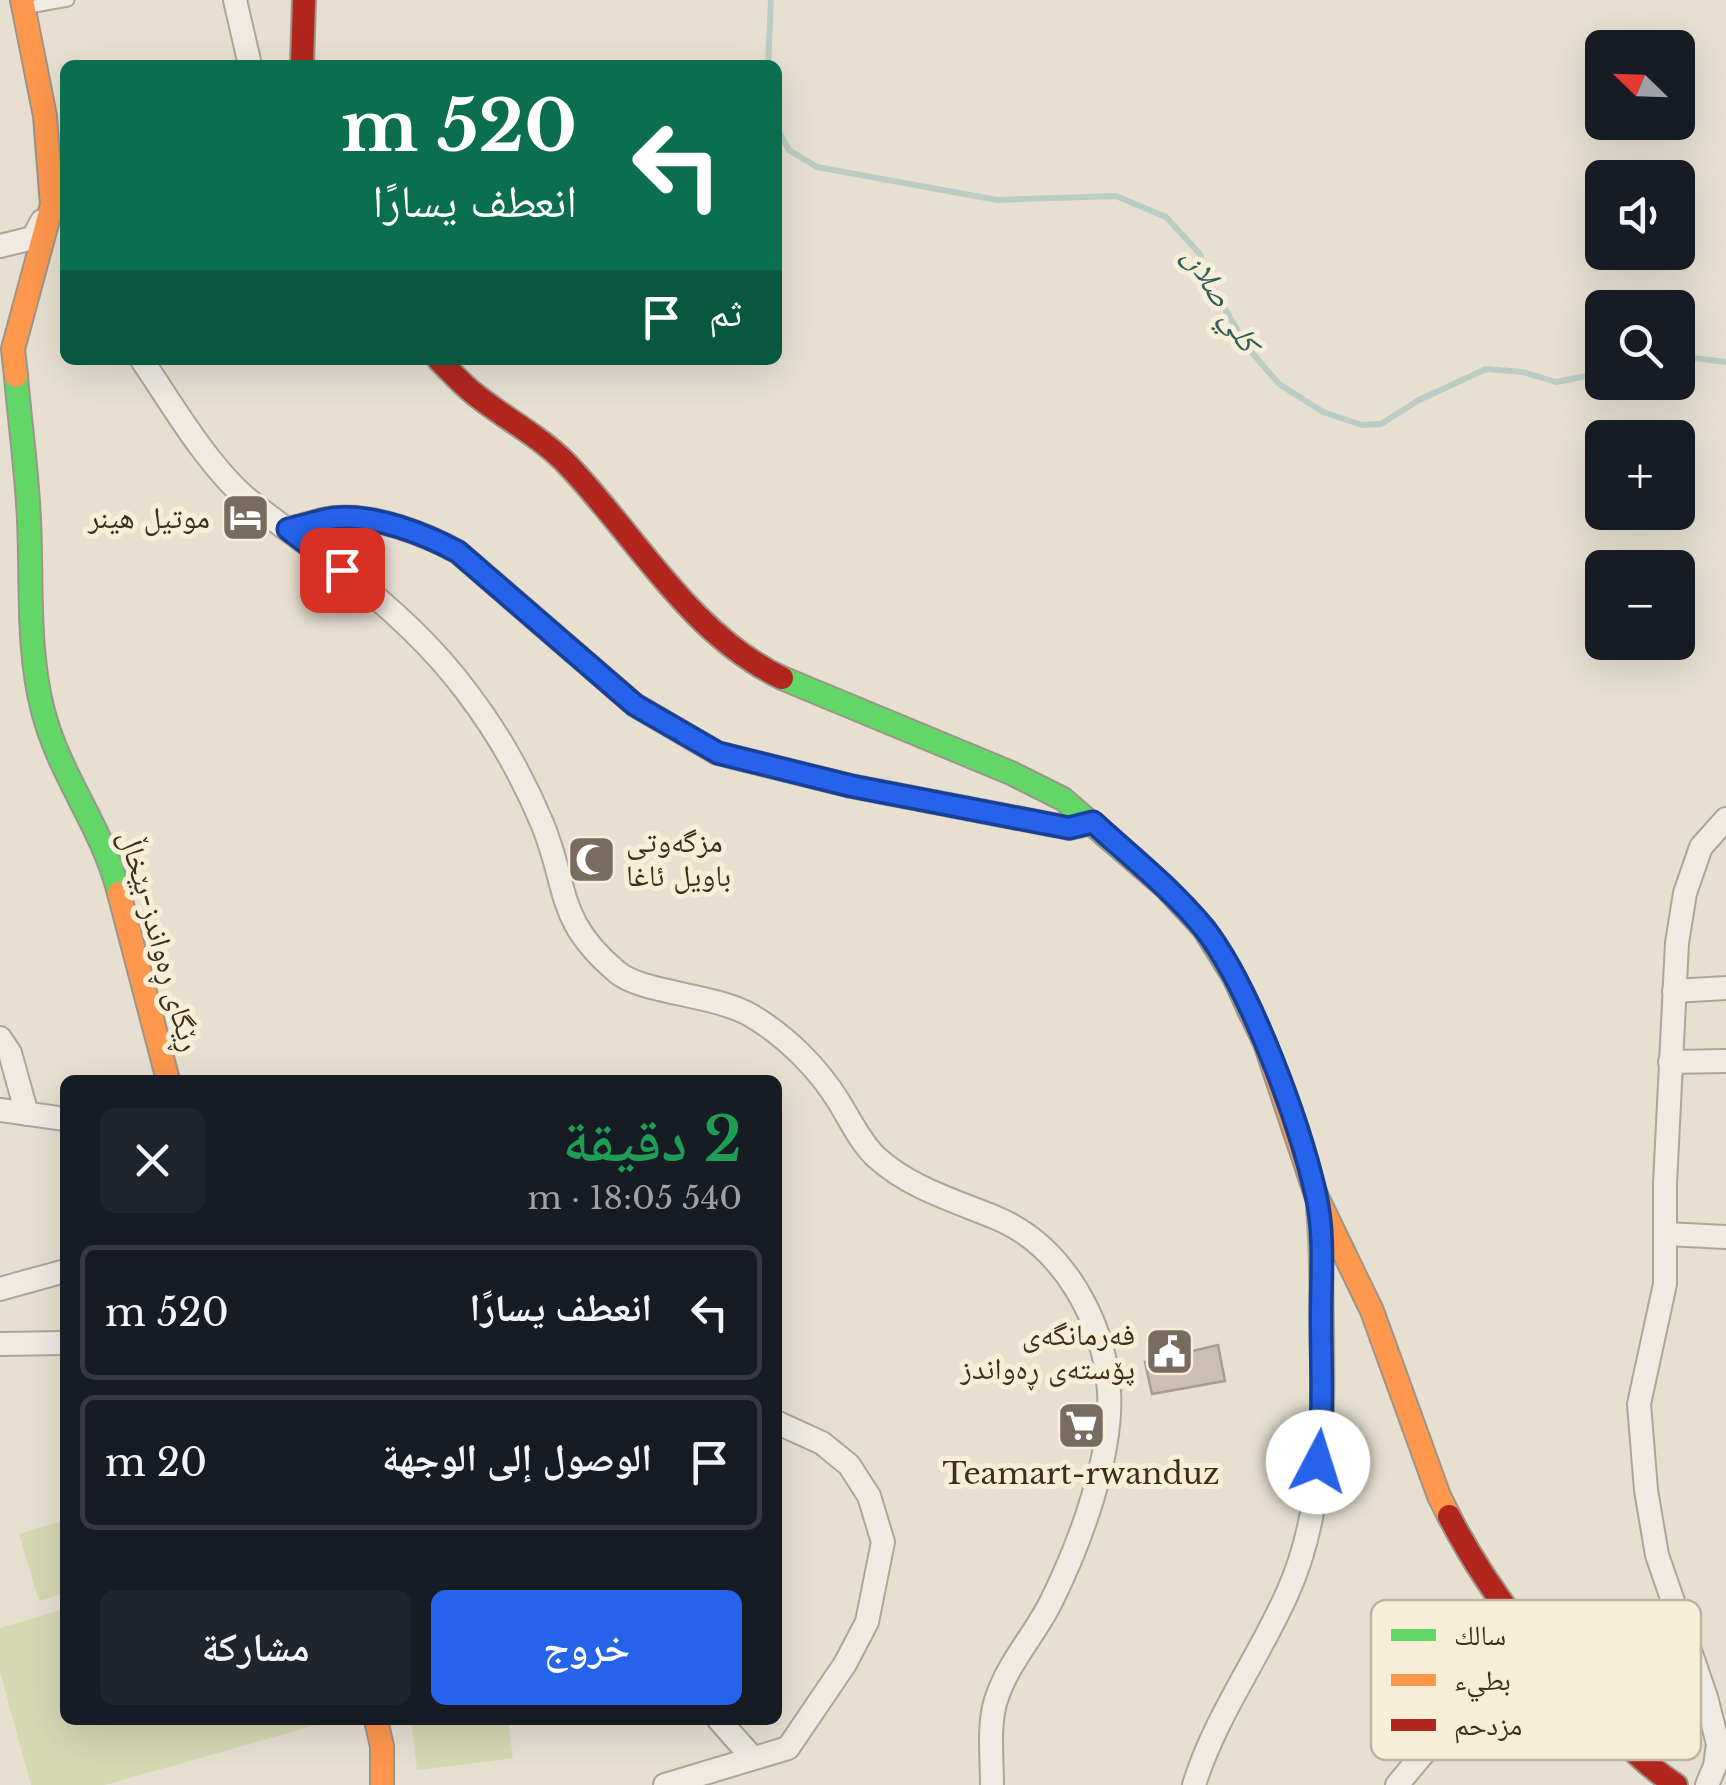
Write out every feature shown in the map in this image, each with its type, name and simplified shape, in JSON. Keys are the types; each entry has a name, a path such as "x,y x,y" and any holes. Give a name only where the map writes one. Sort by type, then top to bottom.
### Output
{"street":[{"path":"235,0 249,60"},
{"path":"302,60 304,0"},
{"name":"ڕێگای ڕەواندز-بێخاڵ","path":"23,4 45,116 52,205 13,349 40,692 63,772 93,821 112,865 167,1075"},
{"path":"52,205 60,220"},
{"path":"0,246 32,238 52,205"},
{"path":"145,365 188,429 242,494 342,570 406,626 466,691 513,766 543,826 578,934 597,954 623,978 725,1002 754,1017 808,1061 873,1155 911,1182 956,1204 999,1218 1038,1242 1072,1280 1098,1339 1109,1390 1106,1453 1051,1602 1010,1666 994,1704 992,1785"},
{"path":"443,365 564,461 732,649 777,676 1011,773 1062,799 1093,822 1204,929 1234,977 1270,1059 1316,1196 1372,1311 1439,1496 1466,1549 1502,1600"},
{"path":"288,529 337,518 368,522 427,536 458,552 635,705 718,753 851,786 1069,828 1093,822"},
{"path":"1672,1600 1657,1555 1640,1436 1641,1394 1665,1284 1677,943 1700,846 1726,818"},
{"path":"1674,991 1726,988"},
{"path":"0,1038 10,1053 27,1114"},
{"path":"1670,1062 1726,1061"},
{"path":"0,1110 60,1118"},
{"path":"1194,1785 1204,1753 1288,1592 1306,1541 1321,1436 1322,1250 1316,1196"},
{"path":"1665,1234 1726,1236"},
{"path":"0,1289 60,1272"},
{"path":"1321,1319 1333,1302 1345,1297 1372,1311"},
{"path":"0,1344 60,1343"},
{"path":"664,1785 788,1748 867,1622 883,1542 869,1496 850,1465 822,1443 782,1425"},
{"path":"1701,1683 1718,1744 1707,1785"},
{"path":"377,1725 382,1746 382,1785"},
{"path":"724,1725 752,1756"},
{"path":"1397,1785 1418,1760"},
{"path":"1641,1760 1676,1785"}],"lane":[{"path":"23,4 68,0"}],"green space":[{"path":"60,1522 60,1595 39,1601 19,1534"},
{"path":"60,1610 60,1725 316,1725 105,1785 31,1785 0,1672 0,1628"},
{"path":"412,1725 509,1725 513,1758 417,1770"}],"building":[{"path":"1218,1345 1225,1381 1152,1394 1145,1362"}],"waterway":[{"name":"كلي صلان","path":"768,60 771,0"},
{"name":"كلي صلان","path":"782,137 789,150 817,167 997,200 1116,196 1166,217 1200,254 1211,285 1248,348 1279,384 1323,412 1362,425 1381,424 1419,400 1486,369 1523,372 1556,382 1585,376"},
{"name":"كلي صلان","path":"1695,358 1726,362"}],"traffic: fast":[{"path":"16,376 28,502 32,640 38,688 50,735 102,846 119,893"},
{"path":"782,678 1011,773 1063,799 1166,888 1204,929 1250,1012"}],"traffic: slow":[{"path":"16,376 13,349 52,205 45,116 22,0"},
{"path":"119,893 167,1075"},
{"path":"1250,1012 1265,1043 1316,1195 1372,1311 1449,1516"},
{"path":"377,1725 382,1746 382,1785"}],"traffic: jam":[{"path":"302,60 304,0"},
{"path":"444,365 472,392 565,462 664,580 718,635 782,678"},
{"path":"1449,1516 1500,1600"},
{"path":"1644,1760 1676,1785"}],"place":[{"name":"موتيل هينر","path":"245,518"},
{"name":"مزگەوتی باویل ئاغا","path":"591,859"},
{"name":"فەرمانگەی پۆستەی ڕەواندز","path":"1170,1352"},
{"name":"Teamart-rwanduz","path":"1081,1425"}],"route":[{"path":"342,570 288,529 337,518 361,520 427,536 458,552 635,705 718,753 851,786 1069,828 1093,822 1142,866 1204,929 1234,977 1264,1043 1316,1196 1322,1250 1323,1384 1318,1462"}]}
